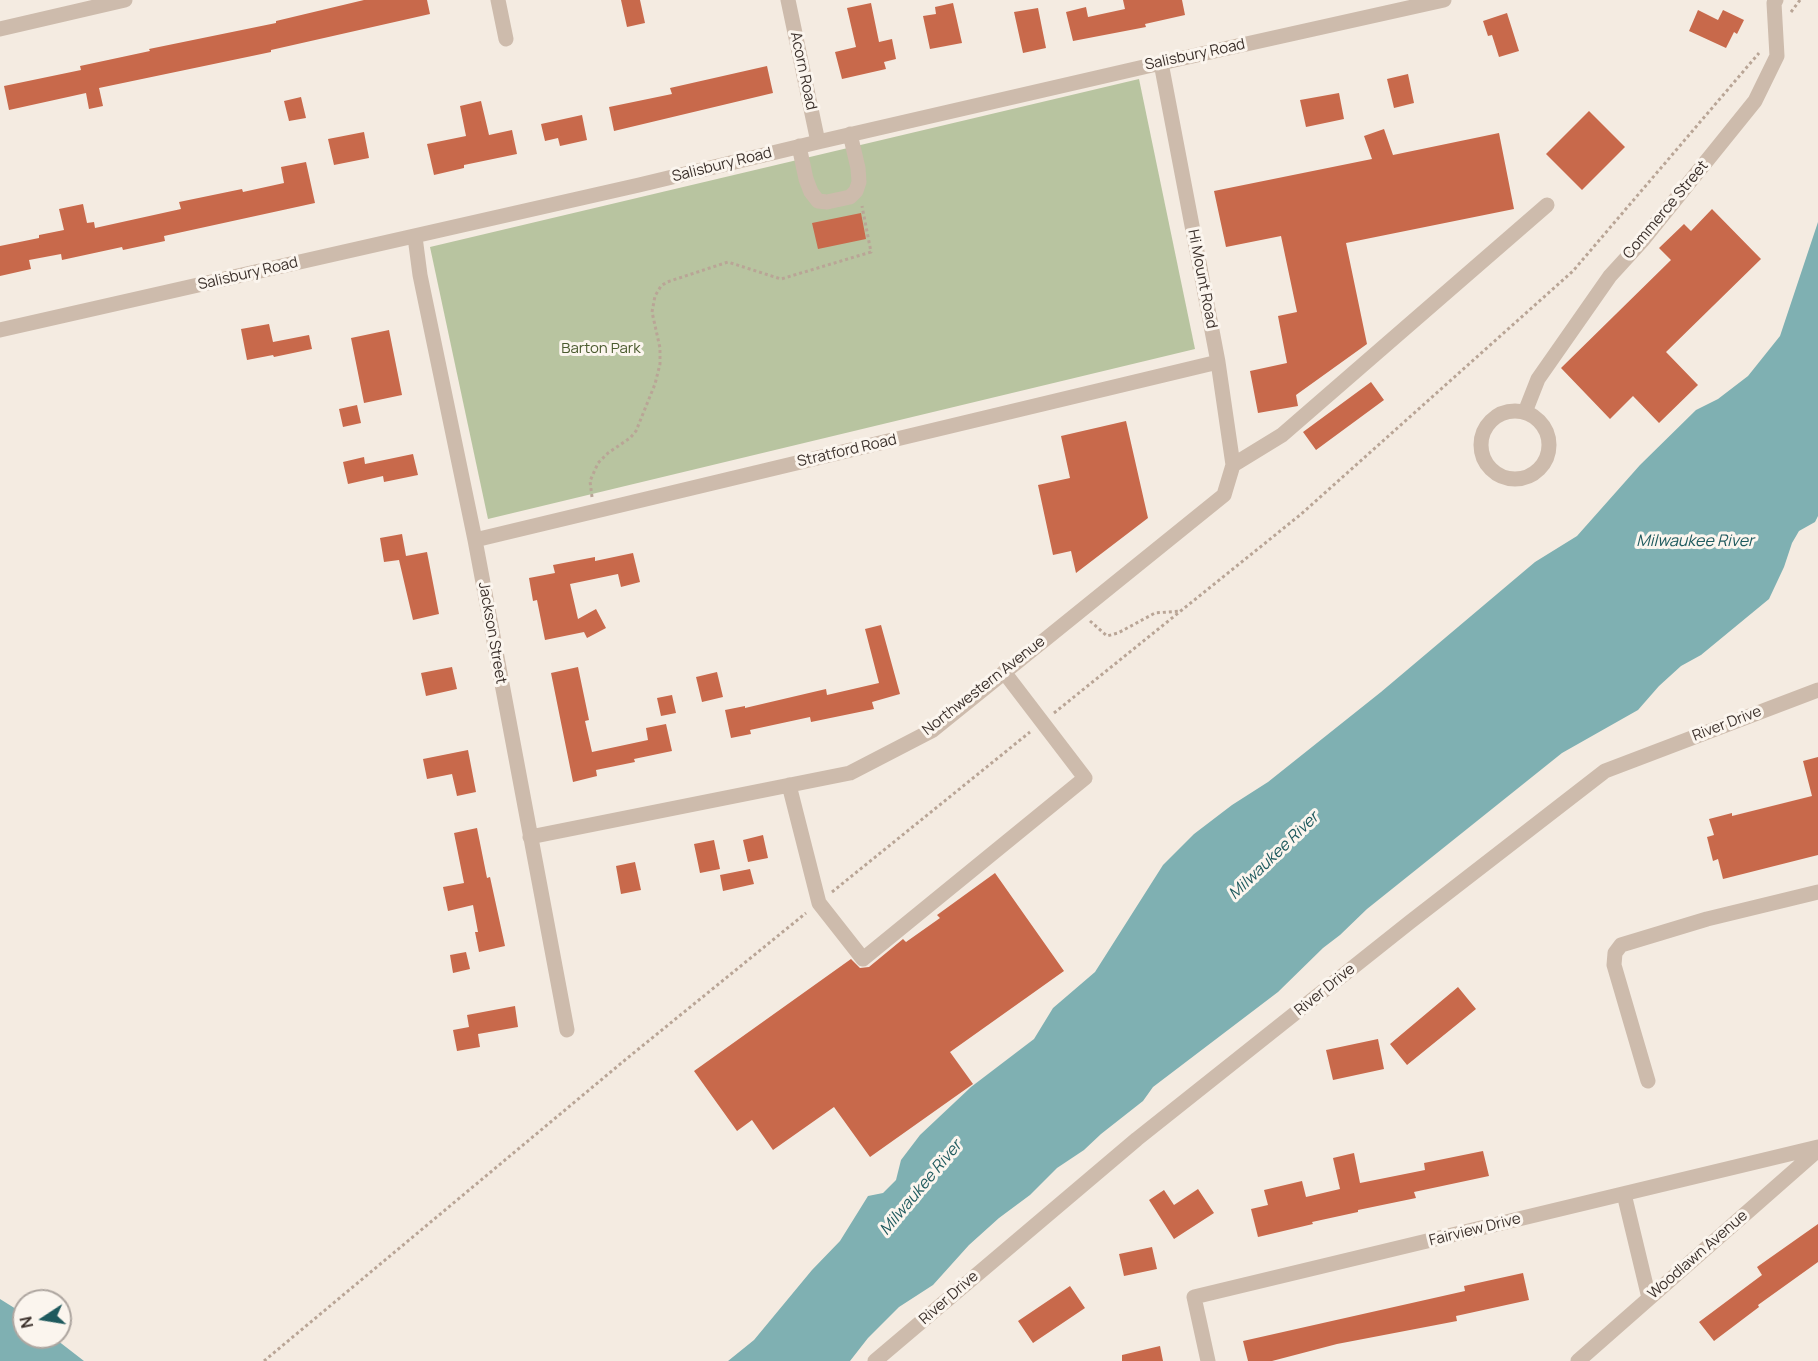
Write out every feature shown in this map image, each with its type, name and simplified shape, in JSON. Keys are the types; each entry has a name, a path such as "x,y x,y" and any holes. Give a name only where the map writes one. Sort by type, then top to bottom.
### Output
{"street":[{"path":"0,29 70,6 125,0"},
{"path":"498,0 506,39"},
{"name":"Acorn Road","path":"788,0 818,141"},
{"name":"Salisbury Road","path":"0,330 415,237 818,141 1444,0"},
{"name":"Commerce Street","path":"1525,411 1538,379 1610,276 1642,241 1755,101 1777,56 1774,3 1776,0"},
{"name":"Hi Mount Road","path":"1161,63 1218,362 1233,465 1224,495"},
{"path":"799,146 810,192 818,201 826,202 850,197 856,191 859,182 850,134"},
{"path":"1233,465 1282,435 1546,205"},
{"name":"Jackson Street","path":"415,237 420,275 476,540 567,1030"},
{"name":"Stratford Road","path":"476,540 1218,362"},
{"path":"1513,410 1525,411 1542,423 1548,433 1550,444 1548,454 1544,464 1536,472 1527,477 1506,478 1487,464 1482,453 1481,441 1484,429 1491,420 1502,413 1513,410"},
{"name":"Northwestern Avenue","path":"530,837 850,773 933,730 1224,495"},
{"path":"789,785 819,903 863,959 1085,778 1004,672"},
{"name":"River Drive","path":"875,1361 1137,1139 1410,922 1605,771 1818,690"},
{"path":"1647,1082 1614,965 1615,953 1621,945 1707,920 1817,897"},
{"name":"Fairview Drive","path":"1208,1361 1194,1297 1818,1148"},
{"name":"Woodlawn Avenue","path":"1578,1361 1818,1148"},
{"path":"1624,1194 1649,1298"}],"path":[{"path":"264,1361 625,1060 1299,515 1573,271 1776,33 1800,0"},
{"path":"595,512 590,490 595,470 608,453 636,431 655,384 660,364 660,348 652,312 658,290 667,282 728,262 781,279 871,252 861,201 856,191"},
{"path":"1079,610 1107,636 1118,633 1155,613 1182,611"}],"green space":[{"name":"Barton Park","path":"1139,79 1195,349 488,519 430,247"}],"water":[{"name":"Milwaukee River","path":"1818,222 1818,516 1815,522 1799,531 1769,599 1701,655 1681,666 1638,710 1562,753 1367,909 1278,992 1153,1087 1143,1101 1084,1150 1057,1168 1030,1195 999,1218 969,1245 933,1285 899,1307 868,1338 850,1361 728,1361 754,1340 812,1270 840,1241 868,1196 883,1193 896,1180 901,1160 920,1135 971,1087 1034,1039 1053,1008 1095,972 1163,865 1194,834 1232,805 1268,782 1381,692 1535,562 1577,536 1640,465 1696,410 1718,399 1748,376 1780,336"},
{"path":"0,1299 12,1306 12,1349 68,1349 84,1361 0,1361"}],"building":[{"path":"364,0 427,0 430,14 271,50 271,52 99,88 103,106 89,109 86,93 9,110 4,86 81,70 80,66 150,51 149,49 276,23 276,21"},
{"path":"621,0 640,0 645,23 627,27"},
{"path":"1123,0 1182,0 1185,15 1145,24 1146,27 1073,41 1066,12 1086,7 1088,17 1125,9"},
{"path":"871,3 879,42 892,39 896,59 884,62 886,69 842,79 835,52 856,47 847,8"},
{"path":"953,3 962,43 930,49 923,16 936,14 935,7"},
{"path":"1038,8 1046,48 1023,53 1014,12"},
{"path":"1698,10 1718,20 1723,10 1744,20 1737,34 1734,32 1726,48 1689,31"},
{"path":"1507,13 1519,51 1499,57 1492,35 1488,36 1483,21"},
{"path":"767,66 773,93 614,131 609,107 672,94 670,88"},
{"path":"1408,74 1414,103 1394,108 1387,79"},
{"path":"1339,93 1344,119 1306,127 1300,100"},
{"path":"301,97 306,118 289,121 284,101"},
{"path":"481,101 489,135 512,130 517,154 464,165 464,168 434,175 427,144 466,136 460,106"},
{"path":"1589,111 1625,147 1582,190 1546,154"},
{"path":"582,115 587,140 560,146 558,138 545,141 541,124"},
{"path":"1384,129 1393,155 1499,133 1514,209 1346,243 1367,344 1296,395 1298,406 1258,413 1250,371 1287,363 1278,316 1297,312 1281,236 1226,247 1214,191 1372,159 1364,136"},
{"path":"364,132 369,158 334,165 328,139"},
{"path":"306,162 315,203 164,236 165,241 123,250 122,247 62,260 61,254 29,260 31,269 0,276 0,246 64,230 59,209 83,204 87,223 94,222 95,228 181,209 179,202 284,183 281,167"},
{"path":"1712,209 1761,259 1666,352 1698,385 1659,423 1633,396 1610,419 1561,368 1671,260 1659,248 1684,224 1691,231"},
{"path":"861,213 866,239 818,249 812,223"},
{"path":"269,324 273,342 309,335 312,349 247,360 241,329"},
{"path":"389,330 402,395 364,403 351,338"},
{"path":"1371,382 1384,400 1316,450 1303,432"},
{"path":"357,405 361,423 343,427 339,409"},
{"path":"1126,421 1148,518 1076,573 1071,551 1053,555 1038,485 1070,478 1061,436"},
{"path":"413,454 418,475 384,482 383,476 348,484 343,462 364,457 365,464"},
{"path":"402,534 406,556 427,552 439,614 413,620 399,560 384,562 380,538"},
{"path":"633,553 640,582 621,587 618,574 570,584 578,619 596,609 606,628 587,638 584,632 545,640 537,600 533,601 529,578 555,573 553,565 595,557 595,561"},
{"path":"881,625 900,694 872,702 874,709 811,722 810,717 750,730 751,734 731,738 725,710 745,706 745,708 826,689 827,695 879,683 865,629"},
{"path":"452,667 457,689 426,696 421,673"},
{"path":"578,667 589,720 585,721 592,752 648,740 646,728 666,724 672,751 596,770 597,776 573,782 551,673"},
{"path":"717,672 723,697 702,702 696,677"},
{"path":"672,695 676,713 661,716 657,698"},
{"path":"468,750 476,792 457,796 452,774 427,779 423,759"},
{"path":"1818,757 1818,855 1723,879 1718,859 1713,861 1707,837 1714,835 1709,819 1732,813 1732,816 1812,796 1803,761"},
{"path":"477,828 487,878 490,877 505,946 479,952 473,905 448,911 443,887 464,883 454,833"},
{"path":"763,835 768,858 748,862 743,840"},
{"path":"714,840 720,869 700,873 694,844"},
{"path":"635,862 641,890 621,894 616,866"},
{"path":"750,869 754,884 723,891 720,875"},
{"path":"995,873 1064,971 950,1052 973,1084 870,1157 834,1107 773,1150 752,1120 737,1131 694,1071 851,959 860,968 869,967 903,939 906,942 940,918 937,915"},
{"path":"466,952 470,969 453,973 450,955"},
{"path":"1458,987 1476,1009 1407,1065 1390,1044"},
{"path":"515,1006 518,1027 478,1034 480,1047 457,1051 453,1030 469,1027 467,1015"},
{"path":"1378,1039 1384,1069 1333,1080 1326,1050"},
{"path":"1483,1151 1489,1176 1414,1192 1416,1198 1358,1210 1358,1212 1258,1237 1251,1209 1268,1205 1264,1190 1302,1181 1306,1197 1340,1189 1333,1158 1354,1153 1360,1183 1425,1170 1424,1163"},
{"path":"1198,1189 1214,1213 1174,1239 1149,1200 1164,1190 1174,1205"},
{"path":"1818,1224 1818,1262 1758,1305 1759,1307 1714,1341 1699,1322 1762,1275 1757,1267"},
{"path":"1152,1247 1157,1269 1124,1276 1119,1254"},
{"path":"1523,1273 1529,1300 1456,1316 1457,1321 1337,1344 1272,1361 1248,1361 1243,1341 1465,1291 1464,1286"},
{"path":"1070,1286 1085,1308 1033,1343 1018,1321"},
{"path":"1160,1346 1163,1361 1122,1361 1122,1355"}]}
